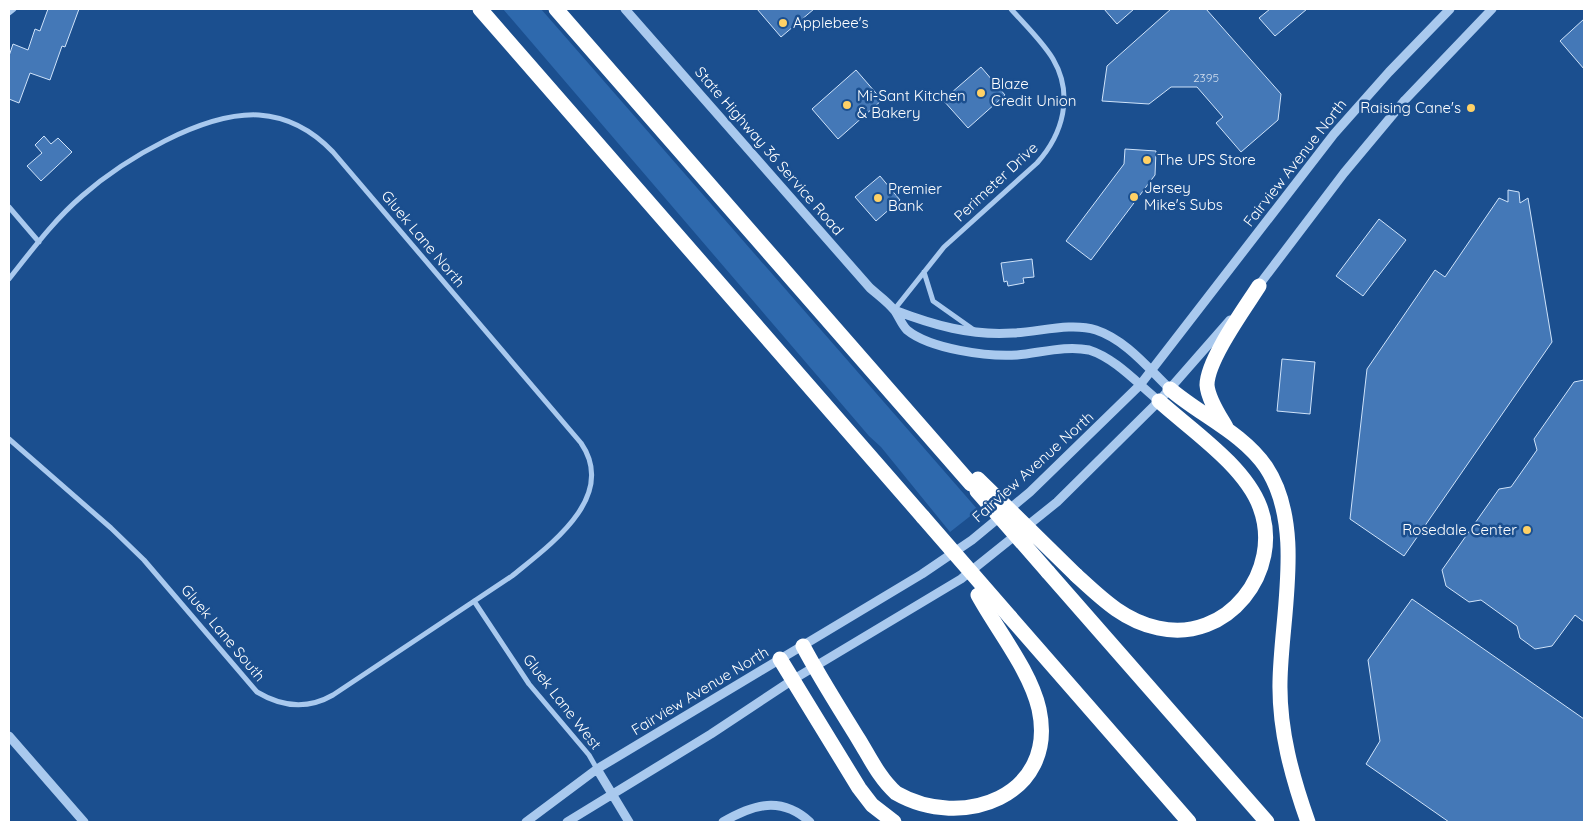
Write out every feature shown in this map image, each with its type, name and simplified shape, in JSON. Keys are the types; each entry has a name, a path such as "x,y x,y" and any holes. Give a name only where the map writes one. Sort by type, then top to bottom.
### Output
{"highway":[{"path":"480,9 1189,822"},
{"path":"556,9 897,400 975,482 1120,613 1158,628 1176,630 1204,625 1236,608 1251,591 1259,575 1266,539 1260,507 1252,491 1222,456 1159,401"},
{"path":"1228,430 1215,408 1207,386 1209,370 1259,286"},
{"path":"1170,389 1189,405 1228,430 1265,465 1275,482 1287,518 1288,540 1280,683 1282,718 1287,752 1308,822"},
{"path":"975,482 1048,572 1267,822"},
{"path":"803,646 876,769 895,793 921,810 945,817 976,814 1005,803 1031,776 1040,743 1039,708 1034,694 978,595 970,571"},
{"path":"780,659 859,788 872,805 894,822"}],"street":[{"path":"9,13 14,9"},
{"name":"State Highway 36 Service Road","path":"626,9 863,280 894,310"},
{"name":"Perimeter Drive","path":"894,310 924,272 971,221 1048,150 1062,122 1064,105 1060,74 1044,47 1010,9"},
{"name":"Fairview Avenue North","path":"526,822 597,769 888,596 972,540 1037,485 1140,385 1334,134 1389,72 1450,9"},
{"path":"567,822 702,739 794,679 968,574 1057,502 1170,389 1259,286 1362,151 1410,94 1492,9"},
{"name":"Gluek Lane North","path":"38,242 65,212 106,176 153,147 188,131 224,119 260,115 279,118 297,125 326,145 581,443 592,465 592,488 588,500 561,532 512,576 474,601"},
{"path":"9,207 38,242 9,279"},
{"path":"924,272 933,301 978,333"},
{"path":"894,310 953,330 978,333 1011,334 1073,327 1095,329 1116,339 1135,354 1170,389"},
{"path":"894,310 907,330 952,349 983,354 1017,355 1078,348 1101,355 1159,401"},
{"name":"Gluek Lane South","path":"9,439 117,533 174,594 256,692 273,701 297,706 325,699 474,601"},
{"name":"Gluek Lane West","path":"474,601 529,684 590,756 597,769"},
{"path":"9,736 84,822"},
{"path":"597,769 629,822"},
{"path":"723,822 750,808 764,805 791,810 810,822"}],"shaded area":[{"path":"503,9 541,9 978,510 950,532 881,447 869,436"}],"building":[{"path":"48,9 79,9 65,47 62,46 50,80 30,73 19,103 9,99 9,56 13,44 28,50 35,29 40,31"},
{"name":"Applebee's","path":"757,9 814,9 781,37"},
{"path":"1104,9 1134,9 1117,24"},
{"path":"1171,9 1206,9 1281,94 1278,120 1241,152 1216,123 1223,117 1197,87 1171,87 1149,104 1102,101 1107,66"},
{"path":"1270,9 1307,9 1275,36 1259,18"},
{"path":"1584,19 1584,69 1560,41"},
{"path":"981,67 1005,95 968,128 943,100"},
{"name":"Mi-Sant Kitchen & Bakery","path":"856,70 882,100 838,139 812,109"},
{"path":"44,136 51,144 58,138 72,152 41,181 27,166 42,153 35,145"},
{"path":"1125,149 1156,151 1155,175 1091,260 1066,241 1124,164"},
{"name":"Premier Bank","path":"880,176 900,200 876,221 855,197"},
{"path":"1508,190 1519,192 1520,203 1528,198 1552,342 1404,556 1350,519 1367,369 1435,270 1445,277 1499,198 1508,202"},
{"path":"1379,219 1406,240 1363,296 1336,276"},
{"path":"1032,259 1034,277 1023,278 1024,283 1008,286 1007,281 1004,282 1001,263"},
{"path":"1282,359 1315,362 1310,414 1277,411"},
{"name":"Rosedale Center","path":"1584,380 1584,622 1575,615 1552,646 1535,649 1520,638 1517,626 1481,600 1469,602 1446,586 1442,570 1499,489 1511,487 1537,450 1534,439 1574,382"},
{"path":"1412,599 1584,719 1584,822 1449,822 1366,764 1380,741 1368,660"}],"place":[{"name":"Applebee's","path":"783,23"},
{"name":"Blaze Credit Union","path":"981,93"},
{"name":"Mi-Sant Kitchen & Bakery","path":"847,105"},
{"name":"Raising Cane's","path":"1471,108"},
{"name":"The UPS Store","path":"1147,160"},
{"name":"Jersey Mike's Subs","path":"1134,197"},
{"name":"Premier Bank","path":"878,198"},
{"name":"Rosedale Center","path":"1527,530"}]}
